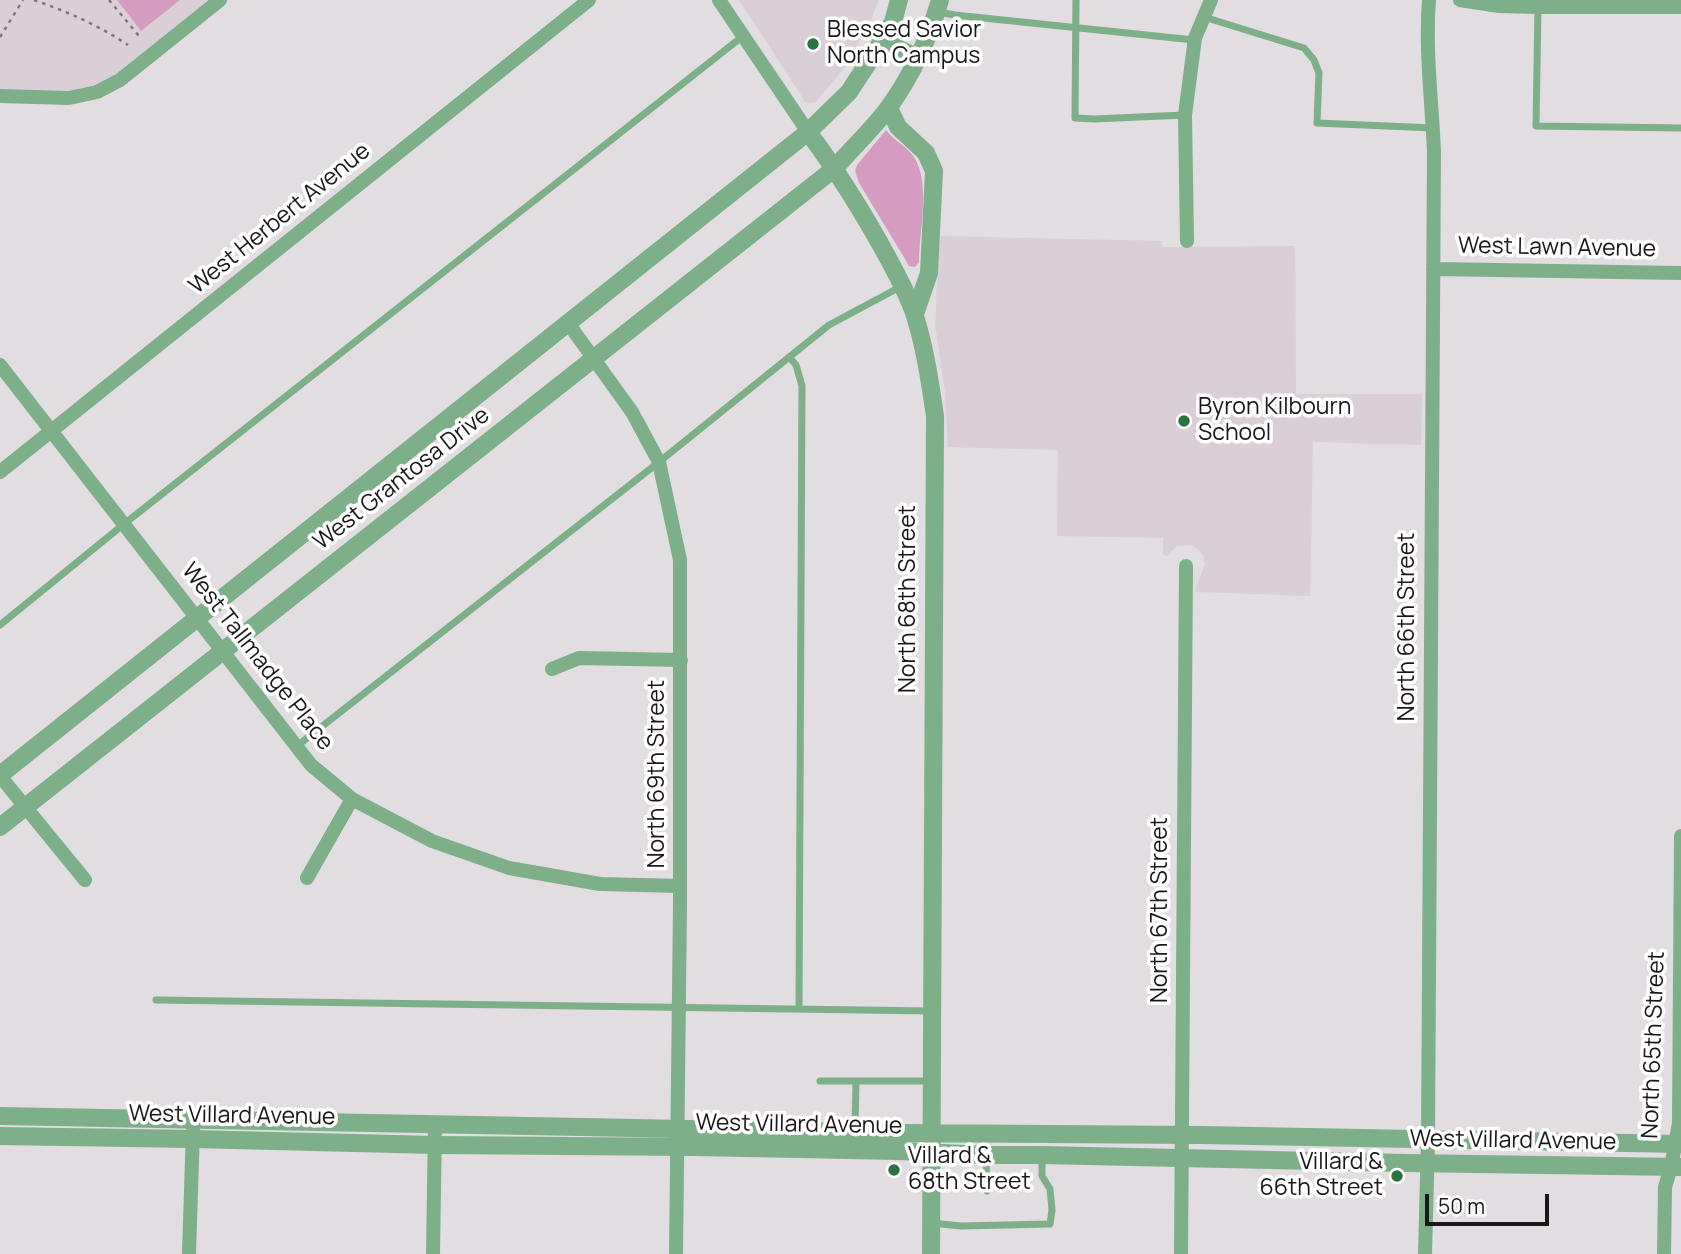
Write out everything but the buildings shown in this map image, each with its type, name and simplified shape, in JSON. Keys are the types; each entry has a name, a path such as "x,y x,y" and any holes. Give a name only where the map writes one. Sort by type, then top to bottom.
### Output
{"street":[{"path":"0,96 69,98 97,92 120,80 220,0"},
{"name":"West Herbert Avenue","path":"0,472 589,0"},
{"path":"719,0 808,132 849,92 882,41 899,0"},
{"path":"1187,241 1185,115 1195,41 1211,0"},
{"name":"North 66th Street","path":"1425,1254 1433,269 1433,128 1427,45 1429,0"},
{"path":"1460,0 1538,8 1560,4 1681,7"},
{"path":"835,168 889,108 918,58 939,6"},
{"path":"882,41 918,58"},
{"path":"889,108 898,127 926,153 934,171 929,273 915,314"},
{"name":"North 68th Street","path":"808,132 835,168 903,286 915,314 935,416 931,1254"},
{"name":"West Grantosa Drive","path":"0,776 808,132"},
{"name":"West Grantosa Drive","path":"0,827 835,168"},
{"name":"West Lawn Avenue","path":"1433,269 1681,273"},
{"name":"North 69th Street","path":"568,323 632,412 659,462 680,560 676,1254"},
{"name":"West Tallmadge Place","path":"0,365 311,765 352,799 432,841 509,868 600,884 680,886"},
{"name":"North 67th Street","path":"1181,1254 1186,566"},
{"path":"552,669 579,658 681,660"},
{"path":"0,776 85,880"},
{"path":"307,878 352,799"},
{"name":"North 65th Street","path":"1664,1254 1665,1187 1676,1167 1679,1123 1681,836"},
{"name":"West Villard Avenue","path":"0,1116 435,1145 677,1147 1676,1167"},
{"path":"433,1254 435,1124"},
{"name":"West Villard Avenue","path":"0,1136 435,1124 1678,1144"},
{"path":"189,1254 193,1130"}],"lane":[{"path":"1076,0 1075,118 1185,115"},
{"path":"939,6 956,15 1195,41"},
{"path":"1538,8 1536,126 1681,128"},
{"path":"1204,17 1304,48 1314,60 1319,73 1317,123 1433,128"},
{"path":"0,625 124,524 743,36"},
{"path":"296,746 659,462 829,325 903,286"},
{"path":"789,357 796,365 803,386 799,1009"},
{"path":"156,1000 932,1011"},
{"path":"855,1132 856,1081"},
{"path":"820,1082 932,1082"},
{"path":"986,1155 987,1191"},
{"path":"931,1223 961,1226 1050,1224 1050,1189 1042,1176 1042,1155"},
{"path":"987,1216 988,1225"}],"path":[{"path":"0,37 23,0"},
{"path":"34,0 103,28 128,45"},
{"path":"109,0 139,36"}],"shaded area":[{"path":"0,0 220,0 97,92 0,96"},
{"path":"117,0 180,0 141,31"},
{"name":"Blessed Savior North Campus","path":"739,0 879,0 846,66 816,102 806,103"},
{"path":"886,130 914,157 922,180 919,262 915,267 909,266 859,183 855,171"},
{"name":"Byron Kilbourn School","path":"940,236 1162,241 1163,247 1295,246 1296,394 1422,394 1421,445 1313,442 1310,596 1195,592 1205,564 1203,555 1191,545 1177,546 1167,556 1163,554 1163,538 1057,536 1058,450 948,447 945,392 935,324"}],"place":[{"name":"Blessed Savior North Campus","path":"813,44"},
{"name":"Byron Kilbourn School","path":"1184,421"},
{"name":"Villard & 68th Street","path":"894,1170"},
{"name":"Villard & 66th Street","path":"1397,1176"}]}
